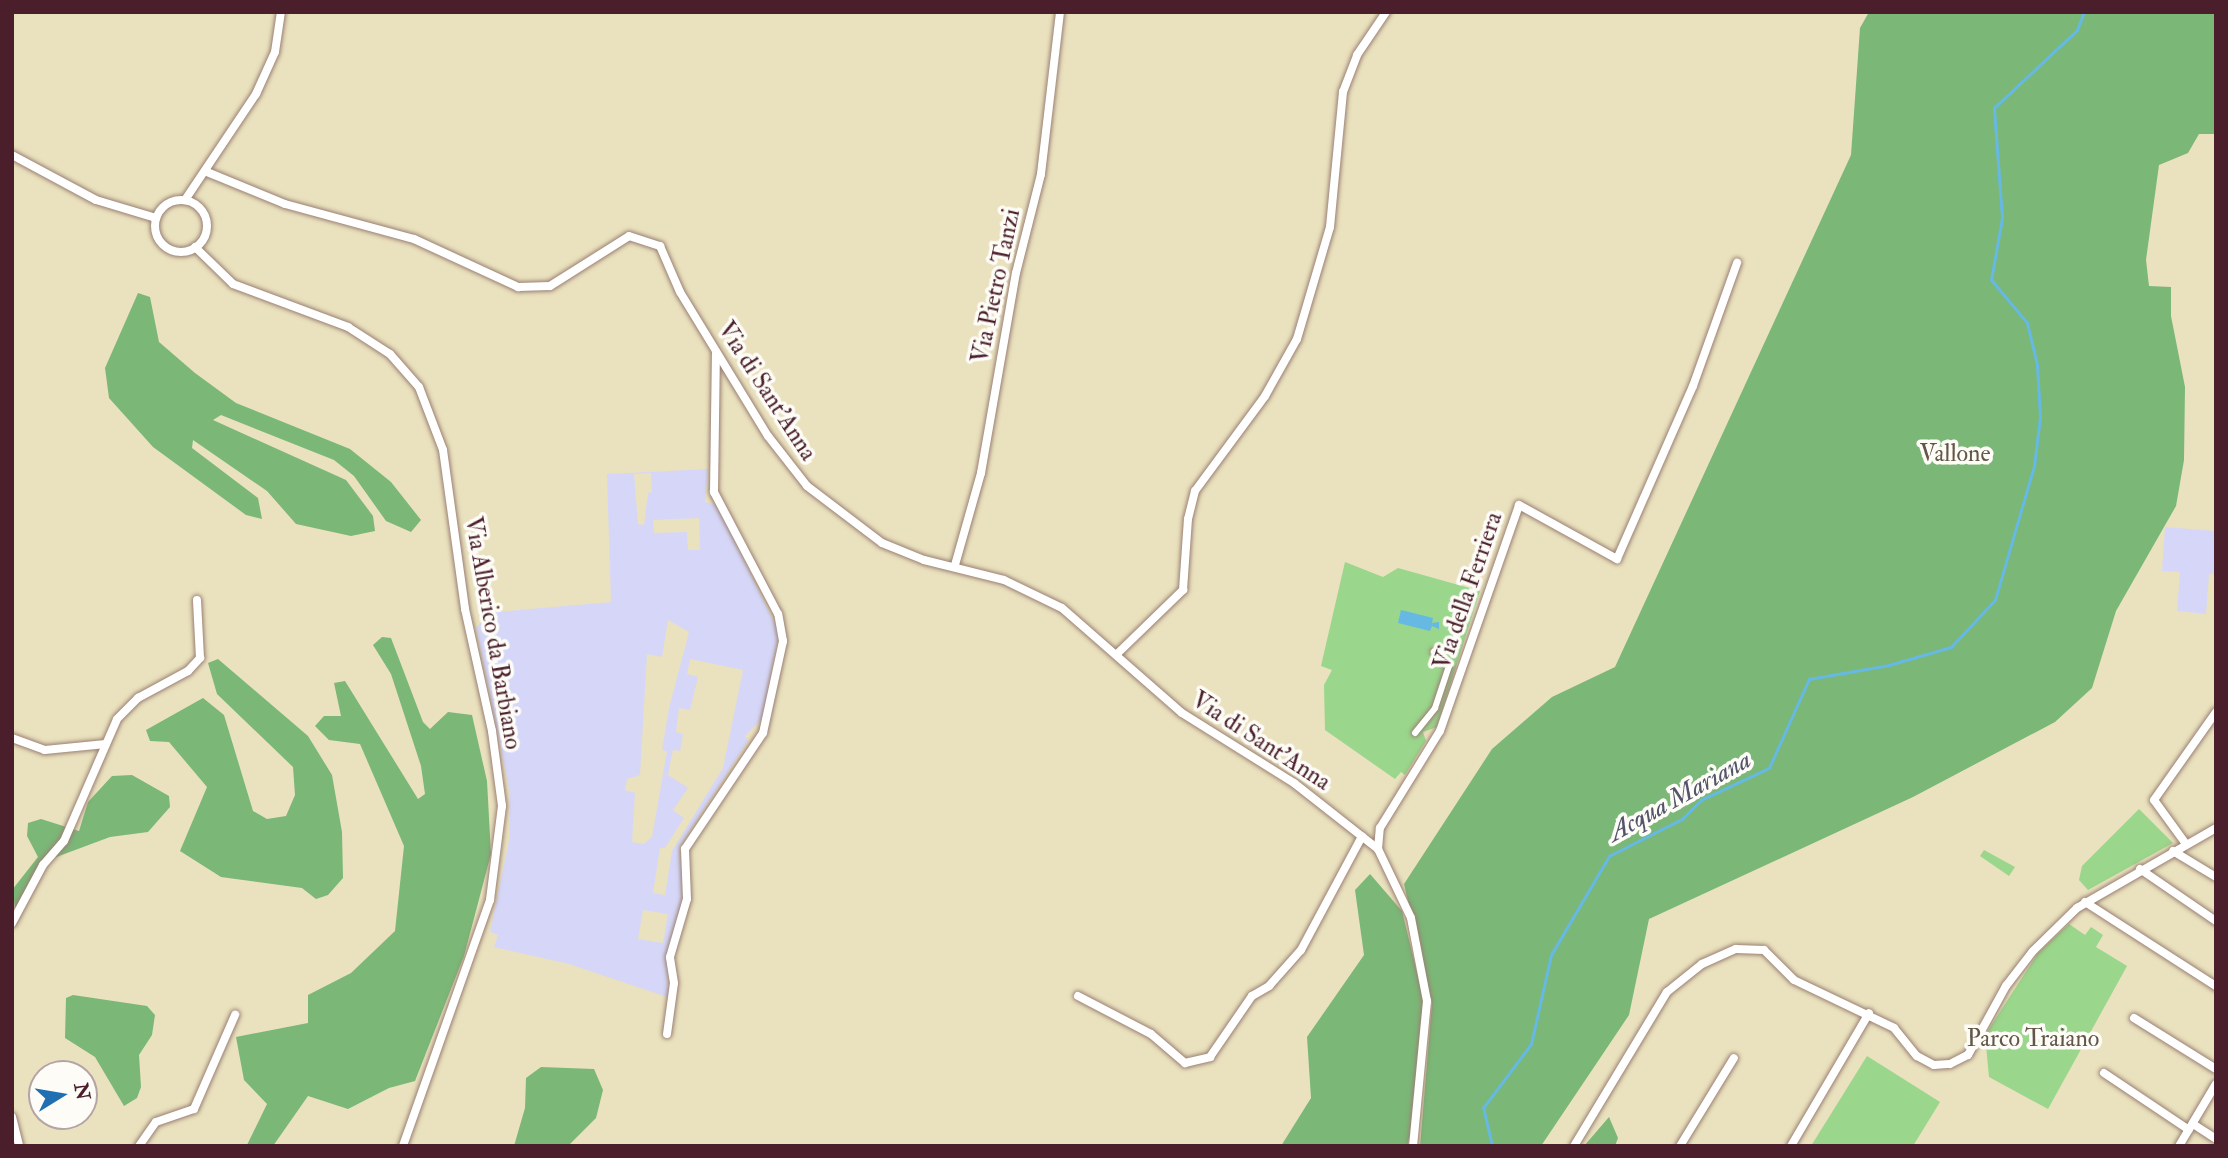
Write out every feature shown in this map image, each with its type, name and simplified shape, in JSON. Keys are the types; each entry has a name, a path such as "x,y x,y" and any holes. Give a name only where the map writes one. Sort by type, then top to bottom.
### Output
{"street":[{"path":"185,200 200,208 207,224 195,247 180,252 165,247 156,234 156,218 164,205 185,200 207,172 265,76 277,43 281,12"},
{"name":"Via Pietro Tanzi","path":"955,565 981,472 1013,286 1041,174 1060,12"},
{"path":"1118,653 1183,590 1188,519 1196,488 1265,396 1297,339 1328,234 1343,92 1357,55 1386,12"},
{"path":"12,155 96,200 156,218"},
{"name":"Via di Sant'Anna","path":"207,172 285,204 414,239 518,287 550,286 618,239 651,239 667,255 680,292 768,436 807,486 882,543 924,560 955,565 1042,597 1118,653 1205,731 1294,783 1378,849 1411,918 1427,1001 1413,1146"},
{"name":"Via Alberico da Barbiano","path":"195,247 233,284 348,327 390,355 419,387 443,450 466,609 492,731 502,806 490,900 403,1146"},
{"name":"Via della Ferriera","path":"1378,849 1380,828 1440,731 1518,505 1617,558 1693,386 1737,262"},
{"path":"667,1034 674,993 671,948 688,899 685,849 763,733 783,641 778,614 714,492 716,349"},
{"path":"12,923 43,865 64,841 106,744 128,706 188,671 200,658 197,600"},
{"path":"1415,733 1435,708 1449,666 1434,652"},
{"path":"2186,845 2154,800 2216,712"},
{"path":"12,738 45,750 106,744"},
{"path":"1574,1146 1667,992 1702,964 1736,949 1764,950 1794,980 1869,1013 1906,1038 1917,1056 1934,1065 1960,1059 1973,1049 1985,1020 2027,960 2085,902 2216,828"},
{"path":"1078,996 1151,1034 1185,1063 1210,1057 1252,996 1269,986 1301,950 1362,836"},
{"path":"2173,851 2216,877"},
{"path":"2140,869 2216,921"},
{"path":"2085,902 2216,986"},
{"path":"1791,1146 1869,1013"},
{"path":"139,1146 156,1122 194,1109 235,1015"},
{"path":"2134,1018 2216,1069"},
{"path":"1680,1146 1734,1058"},
{"path":"2104,1073 2191,1127 2216,1139"},
{"path":"2179,1146 2216,1084"},
{"path":"12,1117 19,1146"}],"shaded area":[{"path":"708,469 705,502 717,505 779,632 762,719 745,736 748,741 680,846 682,900 666,957 670,998 569,964 494,947 498,935 490,932 509,841 510,794 476,627 495,612 611,602 607,474","holes":["651,473 652,492 648,493 644,525 638,524 634,474","699,518 700,550 688,550 687,532 654,533 653,520","668,620 689,632 669,708 662,750 667,751 652,837 644,844 632,842 635,793 625,790 627,779 640,775 647,654 662,657","690,659 743,670 723,768 672,851 665,895 653,893 660,848 665,848 684,818 673,810 688,788 668,775 673,750 680,751 683,734 676,732 679,708 690,710 698,677 687,674","643,910 668,914 663,943 638,939"]},
{"path":"2165,527 2216,531 2216,574 2209,574 2206,614 2177,611 2180,572 2162,571"}],"green space":[{"name":"Vallone","path":"1869,12 2216,12 2216,134 2199,134 2188,153 2159,165 2146,260 2149,286 2171,287 2171,316 2185,387 2184,460 2176,506 2116,611 2092,688 2055,722 1913,797 1649,919 1629,1015 1541,1146 1420,1146 1432,1003 1404,884 1492,749 1552,697 1615,667 1851,155 1860,28"},
{"path":"138,293 150,297 159,342 195,373 236,403 350,449 391,482 421,520 411,532 386,521 354,476 334,460 221,415 213,420 346,480 373,516 375,531 351,536 296,524 267,491 193,440 192,448 258,498 262,519 246,515 153,447 109,398 105,368"},
{"path":"1345,562 1383,577 1398,568 1480,591 1437,727 1423,732 1426,741 1405,775 1401,772 1395,779 1325,730 1324,685 1332,670 1321,666"},
{"path":"382,637 391,638 423,722 430,729 448,712 472,715 487,781 491,854 464,956 415,1081 389,1088 348,1109 308,1096 273,1146 233,1146 247,1145 267,1104 244,1080 236,1037 308,1023 308,995 351,973 395,931 404,846 360,744 329,740 315,726 324,716 341,716 334,683 345,681 418,799 425,794 421,766 391,674 373,645"},
{"path":"218,659 308,736 332,775 342,832 343,878 328,895 316,899 302,888 221,877 180,851 207,787 169,742 150,741 146,730 203,698 224,715 253,811 267,819 286,816 295,795 293,767 217,694 208,663"},
{"path":"132,775 169,796 170,807 148,832 110,837 51,859 23,910 15,907 12,890 38,857 27,836 28,823 41,819 79,831 88,802 112,776"},
{"path":"2139,809 2173,843 2088,890 2079,880 2082,866"},
{"path":"1984,850 2015,867 2009,876 1980,856"},
{"path":"1370,874 1402,911 1424,1001 1407,1146 1281,1146 1311,1098 1307,1037 1364,955 1355,890"},
{"name":"Parco Traiano","path":"2069,924 2085,935 2091,927 2103,935 2096,947 2127,966 2048,1109 1989,1077 1985,1035 2038,953"},
{"path":"73,995 147,1006 155,1015 152,1035 139,1055 141,1087 137,1098 124,1106 98,1060 65,1038 66,998"},
{"path":"1867,1056 1940,1102 1913,1146 1811,1146"},
{"path":"541,1067 594,1069 603,1090 596,1118 568,1146 514,1146 525,1108 526,1078"},
{"path":"1609,1117 1618,1138 1615,1146 1584,1146"}],"water":[{"path":"1401,610 1433,618 1432,623 1439,622 1439,629 1432,626 1430,631 1398,623"}],"waterway":[{"name":"Acqua Mariana","path":"1492,1146 1483,1108 1531,1044 1551,955 1609,856 1682,819 1701,800 1769,768 1809,679 1889,665 1951,647 1995,600 2034,466 2040,417 2037,365 2027,323 1991,280 2002,218 1994,108 2077,30 2084,12"}]}
